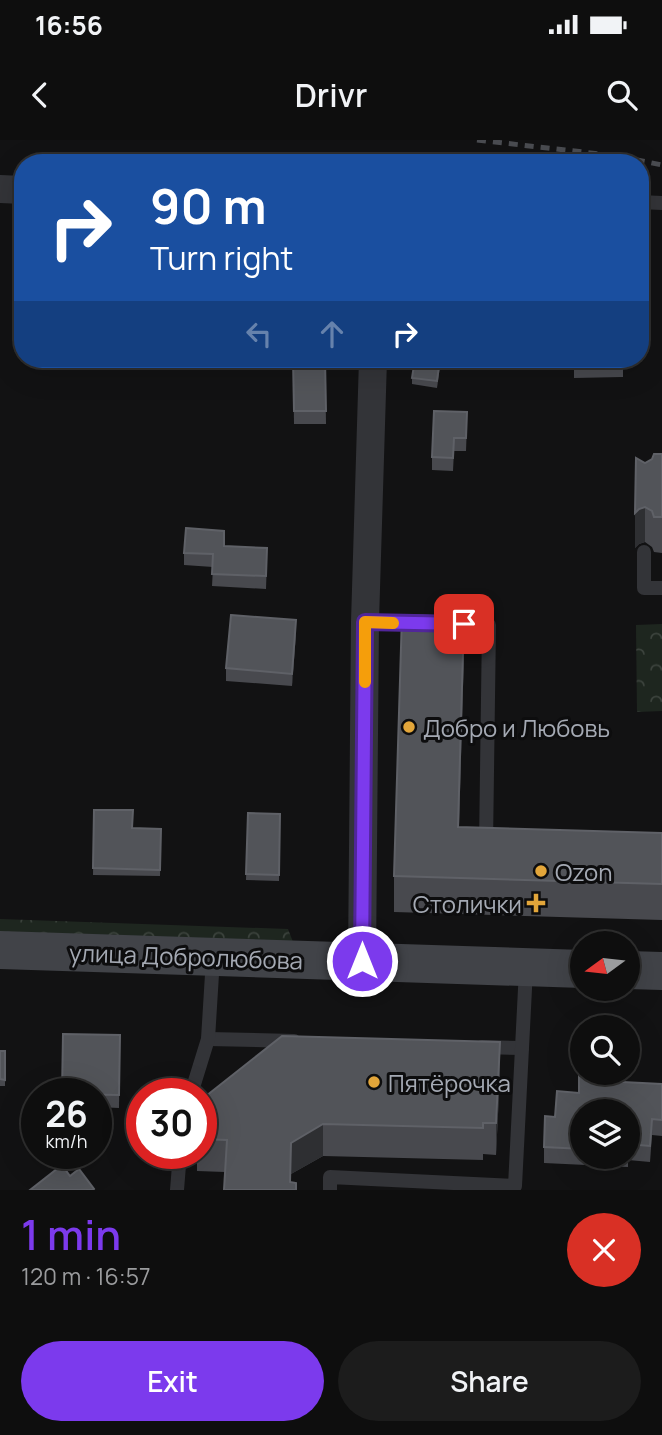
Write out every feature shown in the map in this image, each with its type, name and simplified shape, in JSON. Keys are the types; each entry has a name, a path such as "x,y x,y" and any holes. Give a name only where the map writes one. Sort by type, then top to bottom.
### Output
{"street":[{"path":"362,961 365,622 373,368"},
{"name":"улица Добролюбова","path":"0,950 570,969"},
{"path":"640,970 662,971"}],"lane":[{"path":"644,552 644,588 662,588"},
{"path":"365,622 489,625 484,845 498,845"},
{"path":"196,1078 208,1039 213,957"},
{"path":"330,1190 330,1177 515,1186 526,967"},
{"path":"208,1039 306,1042"},
{"path":"474,1046 522,1048"},
{"path":"177,1190 179,1169"}],"green space":[{"path":"662,624 662,711 637,712 636,625"},
{"path":"0,919 288,929 293,942 0,940"}],"building":[{"path":"293,368 325,368 326,411 294,411"},
{"path":"414,368 439,368 437,381 412,378"},
{"path":"434,411 467,412 466,438 454,438 453,458 432,457"},
{"path":"654,454 662,454 662,517 654,517 652,511 645,507 635,513 636,458 645,463 652,459"},
{"path":"186,528 224,531 224,546 267,548 266,576 212,574 213,554 184,553"},
{"path":"231,615 296,620 292,674 226,668"},
{"path":"402,615 464,617 458,827 662,833 662,884 394,876"},
{"path":"94,810 133,810 132,828 161,829 160,870 93,868"},
{"path":"248,813 280,814 279,875 246,874"},
{"path":"63,1034 120,1035 119,1095 112,1095 112,1078 62,1078"},
{"path":"282,1036 500,1042 496,1123 483,1123 483,1128 323,1124 291,1143 290,1182 296,1183 296,1190 224,1190 227,1140 217,1140 217,1087"},
{"path":"0,1051 5,1051 5,1080 0,1079"},
{"path":"662,1084 662,1120 652,1119 650,1146 640,1145 640,1099 570,1099 570,1148 544,1147 545,1116 555,1117 557,1091 579,1093 579,1085"},
{"path":"57,1169 65,1169 70,1176 79,1169 94,1189 93,1190 30,1190"}],"railway":[{"path":"477,140 600,154"},
{"path":"649,162 662,165"}],"slow traffic":[{"path":"365,682 365,622 393,623"}],"place":[{"name":"Добро и Любовь","path":"409,727"},
{"name":"Ozon","path":"541,871"},
{"name":"Столички","path":"536,903"},
{"name":"Пятёрочка","path":"374,1082"}],"route":[{"path":"362,961 365,622 464,624"}]}
